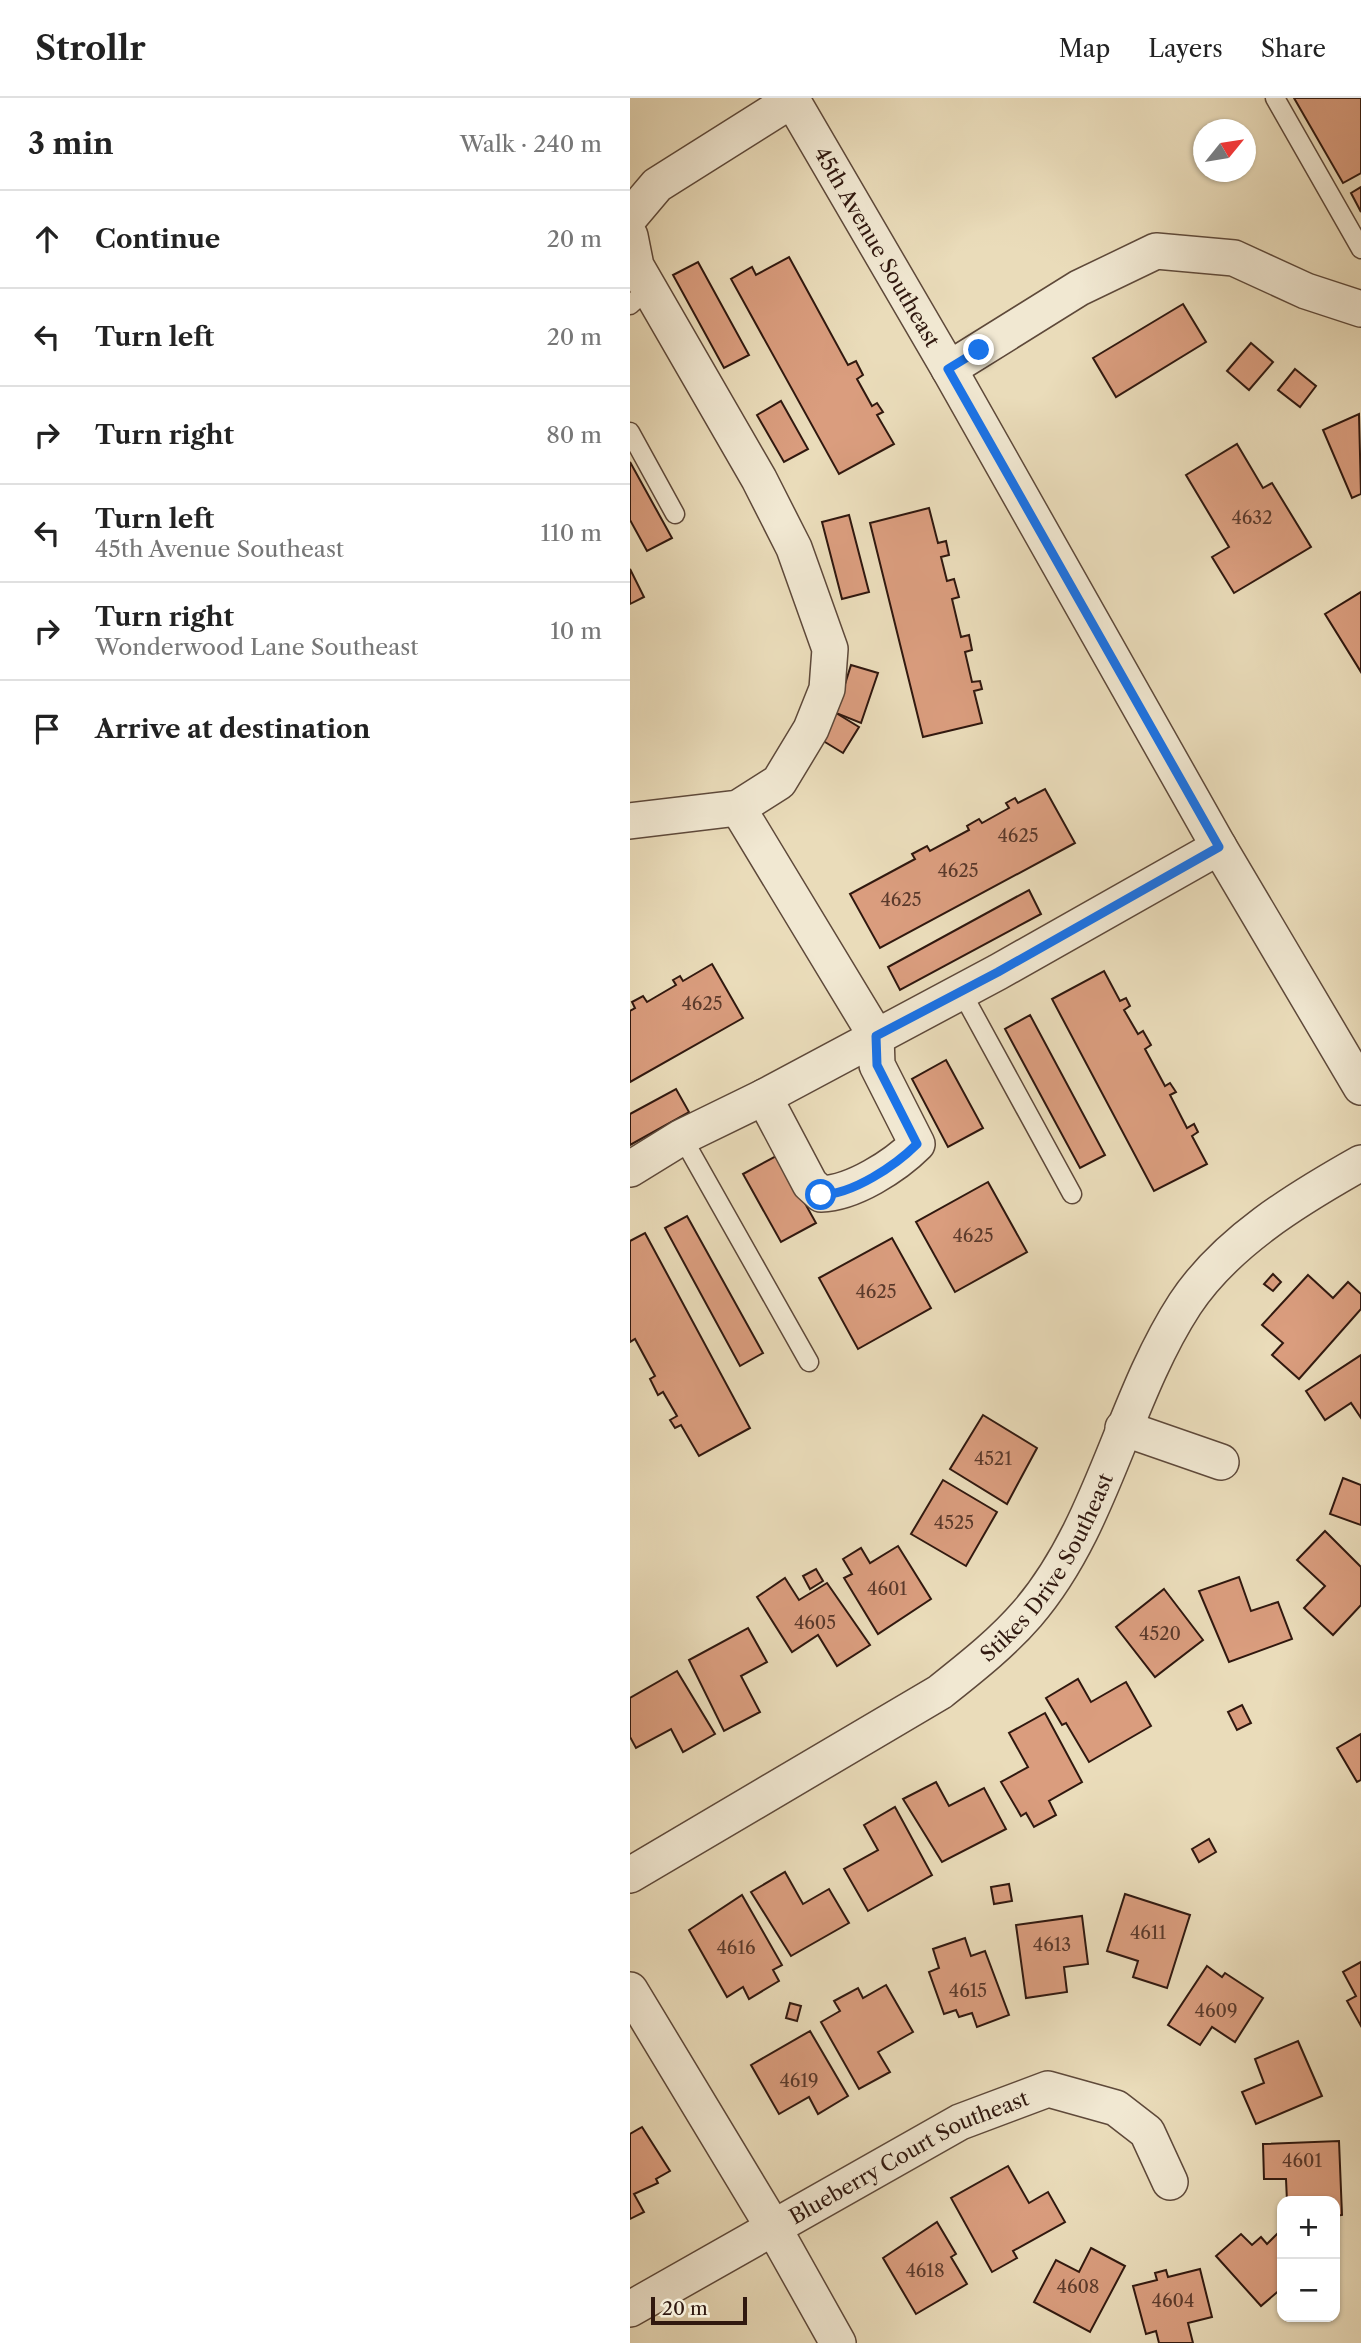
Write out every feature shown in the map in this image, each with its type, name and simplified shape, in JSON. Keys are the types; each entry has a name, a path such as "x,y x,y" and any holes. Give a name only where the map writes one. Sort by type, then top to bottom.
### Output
{"street":[{"path":"630,217 657,185 792,99"},
{"name":"45th Avenue Southeast","path":"792,99 1219,847 1361,1087"},
{"path":"630,236 640,297 759,479 794,548 830,649 827,689 811,729 779,782 738,807 630,821"},
{"path":"948,369 1079,288 1156,251 1234,258 1306,291 1361,309"},
{"path":"738,807 876,1036 877,1065 917,1144 904,1157 838,1194 821,1195 810,1184 764,1097"},
{"path":"630,1169 682,1137 764,1097 961,991 1219,847"},
{"name":"Stikes Drive Southeast","path":"630,1875 940,1692 983,1658 1027,1613 1064,1559 1094,1502 1154,1358 1186,1303 1215,1268 1301,1197 1361,1163"},
{"path":"1123,1428 1221,1462"},
{"path":"630,1990 773,2227 838,2343"},
{"name":"Blueberry Court Southeast","path":"630,2309 960,2122 1048,2089 1116,2108 1147,2132 1170,2182"}],"lane":[{"path":"1275,98 1361,249"},
{"path":"630,432 675,514"},
{"path":"961,991 1072,1194"},
{"path":"682,1137 809,1362"}],"building":[{"path":"1294,98 1361,98 1361,173 1343,183"},
{"path":"1361,187 1361,212 1351,193"},
{"path":"789,257 848,365 856,361 863,375 857,379 872,406 877,403 883,412 877,415 894,444 839,474 731,279 752,267 756,275"},
{"path":"698,262 749,355 724,368 673,275"},
{"path":"1183,304 1206,342 1116,397 1093,358"},
{"path":"1251,343 1273,362 1249,390 1227,371"},
{"path":"1295,369 1316,386 1300,407 1278,390"},
{"path":"781,401 808,449 784,462 757,415"},
{"path":"1359,414 1361,494 1352,498 1323,430"},
{"path":"1237,444 1263,488 1272,483 1311,547 1234,593 1212,557 1229,547 1186,475"},
{"path":"630,462 672,538 647,551 630,520"},
{"path":"929,508 938,543 946,541 949,555 941,557 947,581 954,579 959,597 952,599 961,637 969,635 972,650 965,652 972,682 980,681 982,689 974,691 982,723 923,737 870,523"},
{"path":"849,515 869,592 842,599 822,522"},
{"path":"630,569 644,597 630,604"},
{"path":"1361,592 1361,672 1325,614"},
{"path":"851,665 878,673 861,723 836,713"},
{"path":"836,713 859,727 843,753 820,739"},
{"path":"1045,789 1075,843 880,948 850,894 915,859 912,854 927,846 930,851 969,830 967,826 979,819 982,823 1009,808 1006,803 1015,798 1018,803"},
{"path":"1029,890 1041,914 900,990 888,967"},
{"path":"712,964 743,1018 630,1082 630,1011 635,1008 632,1002 643,996 647,1002 676,985 673,980 680,976 683,981"},
{"path":"1104,971 1120,1001 1126,998 1130,1006 1124,1010 1138,1034 1143,1031 1151,1045 1145,1049 1165,1086 1170,1083 1176,1092 1170,1095 1187,1128 1194,1124 1198,1132 1192,1136 1207,1164 1154,1191 1052,999"},
{"path":"1030,1015 1105,1155 1080,1168 1005,1029"},
{"path":"946,1060 983,1128 948,1147 912,1079"},
{"path":"676,1089 689,1112 630,1145 630,1114"},
{"path":"778,1155 816,1223 781,1242 743,1174"},
{"path":"988,1182 1027,1252 955,1292 916,1222"},
{"path":"687,1216 763,1353 740,1366 665,1228"},
{"path":"645,1233 750,1428 699,1456 681,1425 675,1428 670,1420 677,1416 663,1392 658,1395 650,1379 655,1376 635,1339 630,1342 630,1241"},
{"path":"892,1238 931,1308 858,1349 819,1278"},
{"path":"1273,1274 1281,1282 1273,1291 1264,1284"},
{"path":"1308,1275 1333,1298 1348,1282 1361,1294 1361,1309 1299,1379 1272,1355 1283,1343 1262,1325"},
{"path":"1361,1355 1361,1418 1351,1403 1325,1420 1306,1391"},
{"path":"983,1415 1037,1448 1007,1504 950,1469"},
{"path":"1343,1478 1361,1485 1361,1525 1330,1514"},
{"path":"943,1480 997,1512 966,1566 911,1534"},
{"path":"1325,1531 1361,1567 1361,1605 1333,1635 1304,1608 1325,1586 1297,1560"},
{"path":"898,1546 931,1599 878,1634 844,1578 852,1574 843,1559 861,1548 870,1563"},
{"path":"816,1569 823,1581 810,1589 803,1576"},
{"path":"1239,1577 1251,1611 1278,1602 1292,1639 1229,1662 1199,1591"},
{"path":"785,1578 799,1600 827,1583 870,1645 837,1666 818,1635 792,1652 757,1597"},
{"path":"1164,1589 1203,1640 1155,1677 1116,1627"},
{"path":"748,1628 767,1662 741,1676 760,1712 724,1731 689,1660"},
{"path":"677,1671 715,1734 683,1752 671,1729 636,1748 630,1737 630,1698"},
{"path":"1078,1679 1091,1702 1126,1682 1151,1726 1089,1762 1066,1723 1062,1725 1046,1698"},
{"path":"1242,1705 1251,1723 1237,1730 1228,1712"},
{"path":"1045,1713 1082,1782 1049,1801 1056,1815 1034,1827 1026,1813 1021,1816 1001,1782 1028,1767 1009,1733"},
{"path":"1361,1734 1361,1780 1357,1782 1337,1748"},
{"path":"936,1782 949,1806 984,1788 1006,1829 942,1862 903,1799"},
{"path":"895,1807 932,1875 868,1911 844,1869 878,1850 864,1825"},
{"path":"1209,1839 1216,1852 1199,1862 1192,1849"},
{"path":"785,1872 803,1904 829,1889 849,1923 791,1956 751,1892"},
{"path":"1009,1884 1012,1901 994,1904 991,1887"},
{"path":"1125,1894 1190,1915 1167,1988 1133,1977 1138,1961 1107,1951"},
{"path":"742,1895 782,1965 773,1970 779,1981 749,1999 743,1987 727,1997 689,1930"},
{"path":"1082,1916 1088,1964 1064,1967 1067,1992 1026,1998 1016,1925"},
{"path":"965,1938 971,1956 985,1951 1009,2015 977,2027 972,2013 959,2017 956,2010 944,2014 929,1972 939,1968 933,1949"},
{"path":"1361,1962 1361,2026 1347,2001 1356,1996 1343,1972"},
{"path":"1207,1966 1222,1977 1225,1973 1263,1998 1235,2042 1212,2027 1200,2045 1168,2025"},
{"path":"886,1985 913,2032 878,2052 890,2072 859,2089 821,2022 840,2011 834,2001 858,1988 863,1998"},
{"path":"790,2003 801,2006 797,2021 786,2018"},
{"path":"810,2031 848,2096 818,2114 809,2097 779,2114 751,2065"},
{"path":"1298,2041 1322,2096 1256,2124 1242,2092 1264,2083 1255,2059"},
{"path":"642,2127 670,2171 656,2179 658,2183 634,2194 644,2212 630,2219 630,2134"},
{"path":"1339,2141 1342,2215 1340,2196 1287,2196 1286,2179 1264,2179 1263,2144"},
{"path":"1008,2166 1029,2203 1048,2192 1065,2222 1013,2251 1017,2258 992,2272 951,2198"},
{"path":"937,2222 956,2254 951,2257 967,2284 916,2314 883,2258"},
{"path":"1241,2234 1252,2245 1261,2237 1267,2244 1277,2234 1277,2292 1261,2306 1216,2256"},
{"path":"1091,2248 1125,2266 1090,2332 1034,2302 1056,2260 1079,2272"},
{"path":"1200,2269 1212,2317 1188,2323 1193,2343 1159,2343 1156,2331 1146,2334 1133,2286 1157,2280 1155,2273 1166,2270 1168,2277"}],"route":[{"path":"821,1195 838,1194 904,1157 917,1144 908,1121 877,1065 876,1036 998,972 1082,922 1219,847 948,369 979,350"}]}
